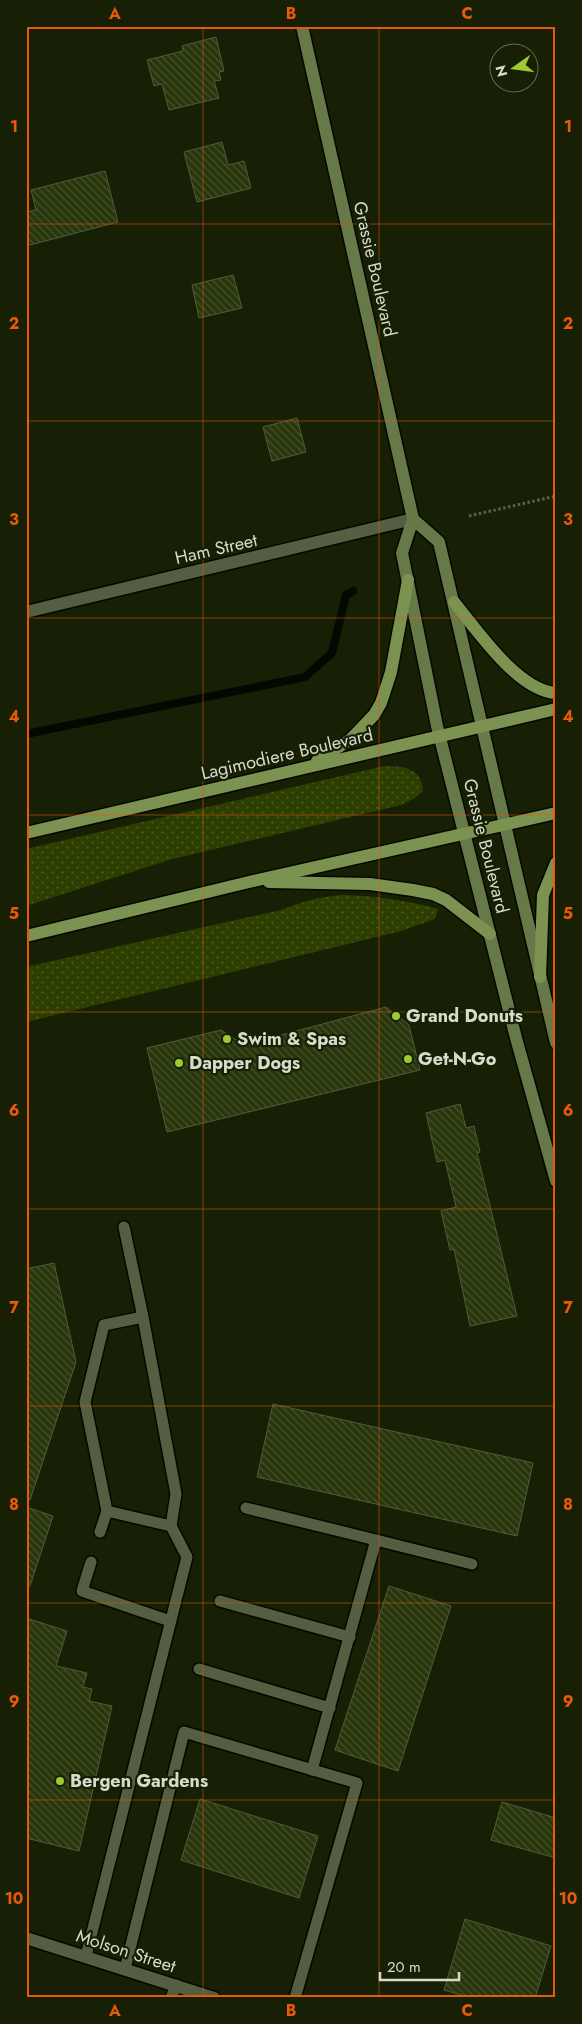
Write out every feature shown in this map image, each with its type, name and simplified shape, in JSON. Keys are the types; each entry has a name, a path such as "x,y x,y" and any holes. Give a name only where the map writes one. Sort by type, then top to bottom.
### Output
{"main road":[{"name":"Grassie Boulevard","path":"302,26 413,519 402,553 440,736 516,1038 556,1181"},
{"name":"Grassie Boulevard","path":"413,519 439,542 556,1043"},
{"path":"296,769 320,760 351,739 374,715 388,687 408,580"},
{"path":"454,602 518,677 546,692 556,693"},
{"name":"Lagimodiere Boulevard","path":"26,833 556,709"},
{"path":"26,936 249,882 556,812"},
{"path":"540,977 543,895 556,863"},
{"path":"249,882 370,884 433,894 446,900 490,934"}],"street":[{"name":"Ham Street","path":"26,612 413,519"},
{"name":"Molson Street","path":"26,1938 214,1998"}],"lane":[{"path":"86,1956 186,1558 171,1526 176,1494 143,1316 124,1227"},
{"path":"100,1532 107,1511 85,1402 104,1325 143,1316"},
{"path":"246,1508 472,1564"},
{"path":"107,1511 171,1526"},
{"path":"312,1770 376,1540"},
{"path":"91,1562 82,1592 170,1621"},
{"path":"220,1600 350,1636"},
{"path":"199,1670 330,1708"},
{"path":"125,1969 184,1732 357,1783 294,1998"},
{"path":"171,1998 176,1986"}],"path":[{"path":"469,516 556,496"}],"green space":[{"path":"384,766 411,770 419,777 423,791 415,798 401,805 172,859 26,906 26,849"},
{"path":"342,895 390,899 438,909 435,919 401,931 26,1022 26,967 281,910 303,902"}],"building":[{"path":"216,37 224,71 219,72 221,80 214,81 219,98 169,110 162,84 154,86 147,60 183,51 182,46"},
{"path":"222,142 228,165 244,161 251,188 197,202 184,152"},
{"path":"105,171 118,222 26,246 26,212 36,210 31,190"},
{"path":"233,275 242,308 199,318 192,285"},
{"path":"297,418 306,452 272,461 263,427"},
{"path":"386,1007 409,1025 420,1070 167,1132 147,1048 221,1030 244,1045"},
{"path":"460,1104 466,1128 474,1126 480,1152 477,1153 517,1316 470,1326 454,1249 450,1250 441,1211 456,1207 445,1160 437,1162 426,1113"},
{"path":"54,1263 76,1362 30,1500 26,1499 26,1269"},
{"path":"273,1404 533,1463 517,1536 257,1477"},
{"path":"26,1507 53,1516 30,1586 26,1586"},
{"path":"389,1586 451,1606 398,1771 335,1750"},
{"name":"Bergen Gardens","path":"26,1618 67,1631 56,1666 87,1673 83,1687 92,1689 89,1701 112,1706 79,1851 26,1838"},
{"path":"200,1799 318,1836 299,1898 181,1860"},
{"path":"502,1802 556,1818 556,1858 491,1840"},
{"path":"465,1919 551,1946 535,1998 471,1998 444,1990"}],"waterway":[{"path":"26,734 305,677 332,653 346,595 353,591"}],"place":[{"name":"Grand Donuts","path":"396,1016"},
{"name":"Swim & Spas","path":"227,1039"},
{"name":"Get-N-Go","path":"408,1059"},
{"name":"Dapper Dogs","path":"179,1063"},
{"name":"Bergen Gardens","path":"60,1781"}]}
